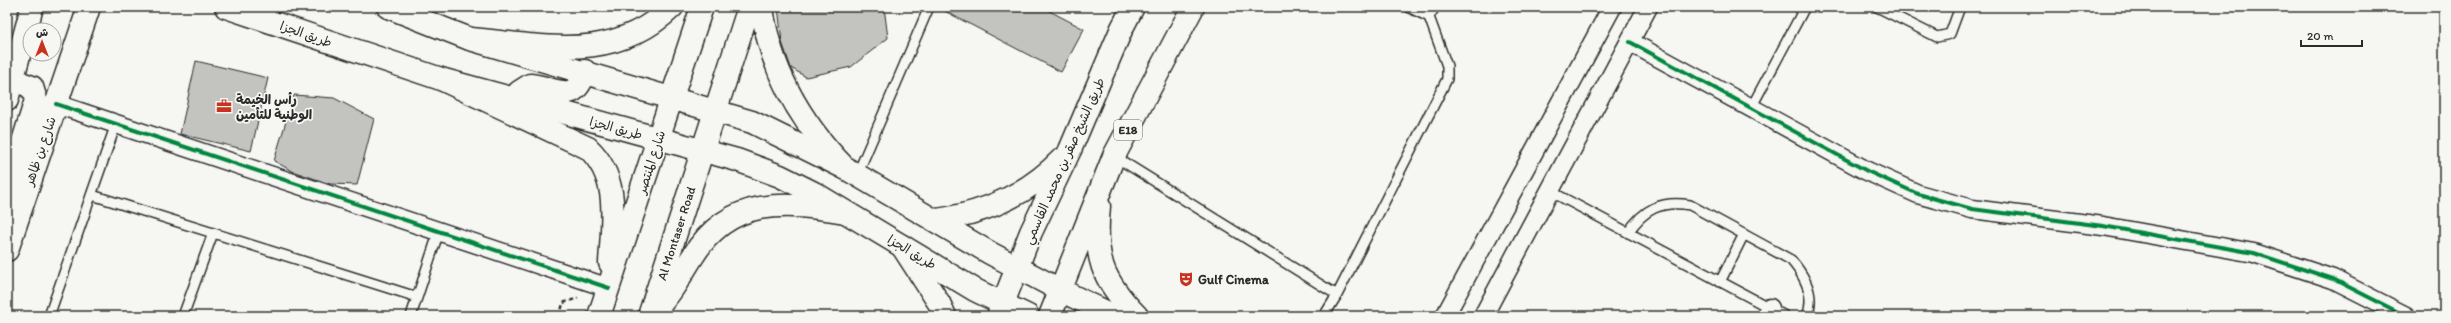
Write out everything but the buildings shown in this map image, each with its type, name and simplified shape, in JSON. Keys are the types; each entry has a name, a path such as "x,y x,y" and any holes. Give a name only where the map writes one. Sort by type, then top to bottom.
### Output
{"main road":[{"path":"7,192 36,100 32,87 10,90 32,7"},
{"name":"شارع بن ظاهر","path":"7,250 89,7"},
{"name":"طريق الجزا","path":"226,7 441,79 702,151 780,176 902,246 1001,310 1028,316"},
{"path":"388,7 470,39 585,71 752,122 851,172 1017,267 1114,316"},
{"path":"470,39 574,48 597,46 618,41 639,32 660,18 672,7"},
{"name":"شارع المنتصر","path":"599,316 702,7"},
{"path":"702,151 749,7"},
{"path":"762,7 769,42 779,75 792,100 807,125 851,172"},
{"name":"طريق الشيخ صقر بن محمد القاسمي","path":"1001,310 1031,232 1070,150 1122,28 1133,7"},
{"name":"E18","path":"1050,316 1114,156 1193,7"},
{"path":"515,100 519,92 530,85 565,93 575,91 582,83 585,71"},
{"path":"441,79 588,148 604,165 611,187 612,205 609,288"},
{"path":"936,220 981,211 1002,203 1027,189 1050,171 1070,150"},
{"name":"Al Montaser Road","path":"649,316 702,151"},
{"path":"1102,184 1098,245 1103,268 1107,280 1137,316"},
{"path":"649,316 675,288 694,255 705,240 735,217 756,208 779,204 802,205 845,212"},
{"path":"902,246 939,303 945,316"}],"street":[{"path":"1446,316 1612,7"},
{"path":"1483,316 1648,7"},
{"path":"1630,42 1867,171 1918,194 1972,209 2103,226 2254,253 2332,279 2406,316"},
{"path":"56,104 609,288"}],"lane":[{"path":"851,172 929,7"},
{"path":"1324,316 1337,295 1447,79 1447,66 1429,18 1408,7"},
{"path":"1429,18 1435,7"},
{"path":"1752,108 1805,7"},
{"path":"1877,7 1937,37 1950,34 1960,7"},
{"path":"49,316 116,124"},
{"path":"1114,156 1337,295"},
{"path":"1550,192 1720,282 1774,313"},
{"path":"92,195 417,297"},
{"path":"1628,233 1636,220 1647,211 1660,205 1675,203 1690,205 1780,253 1801,271 1807,284 1810,298 1807,316"},
{"path":"410,316 439,231"},
{"path":"183,316 213,233"},
{"path":"1720,282 1744,234"}],"cycle path":[{"path":"1630,42 1867,171 1918,194 1972,209 2103,226 2254,253 2333,279 2406,316"},
{"path":"56,104 609,288"}],"place":[{"name":"رأس الخيمة الوطنية للتأمين","path":"224,106"},
{"name":"Gulf Cinema","path":"1186,279"}]}
